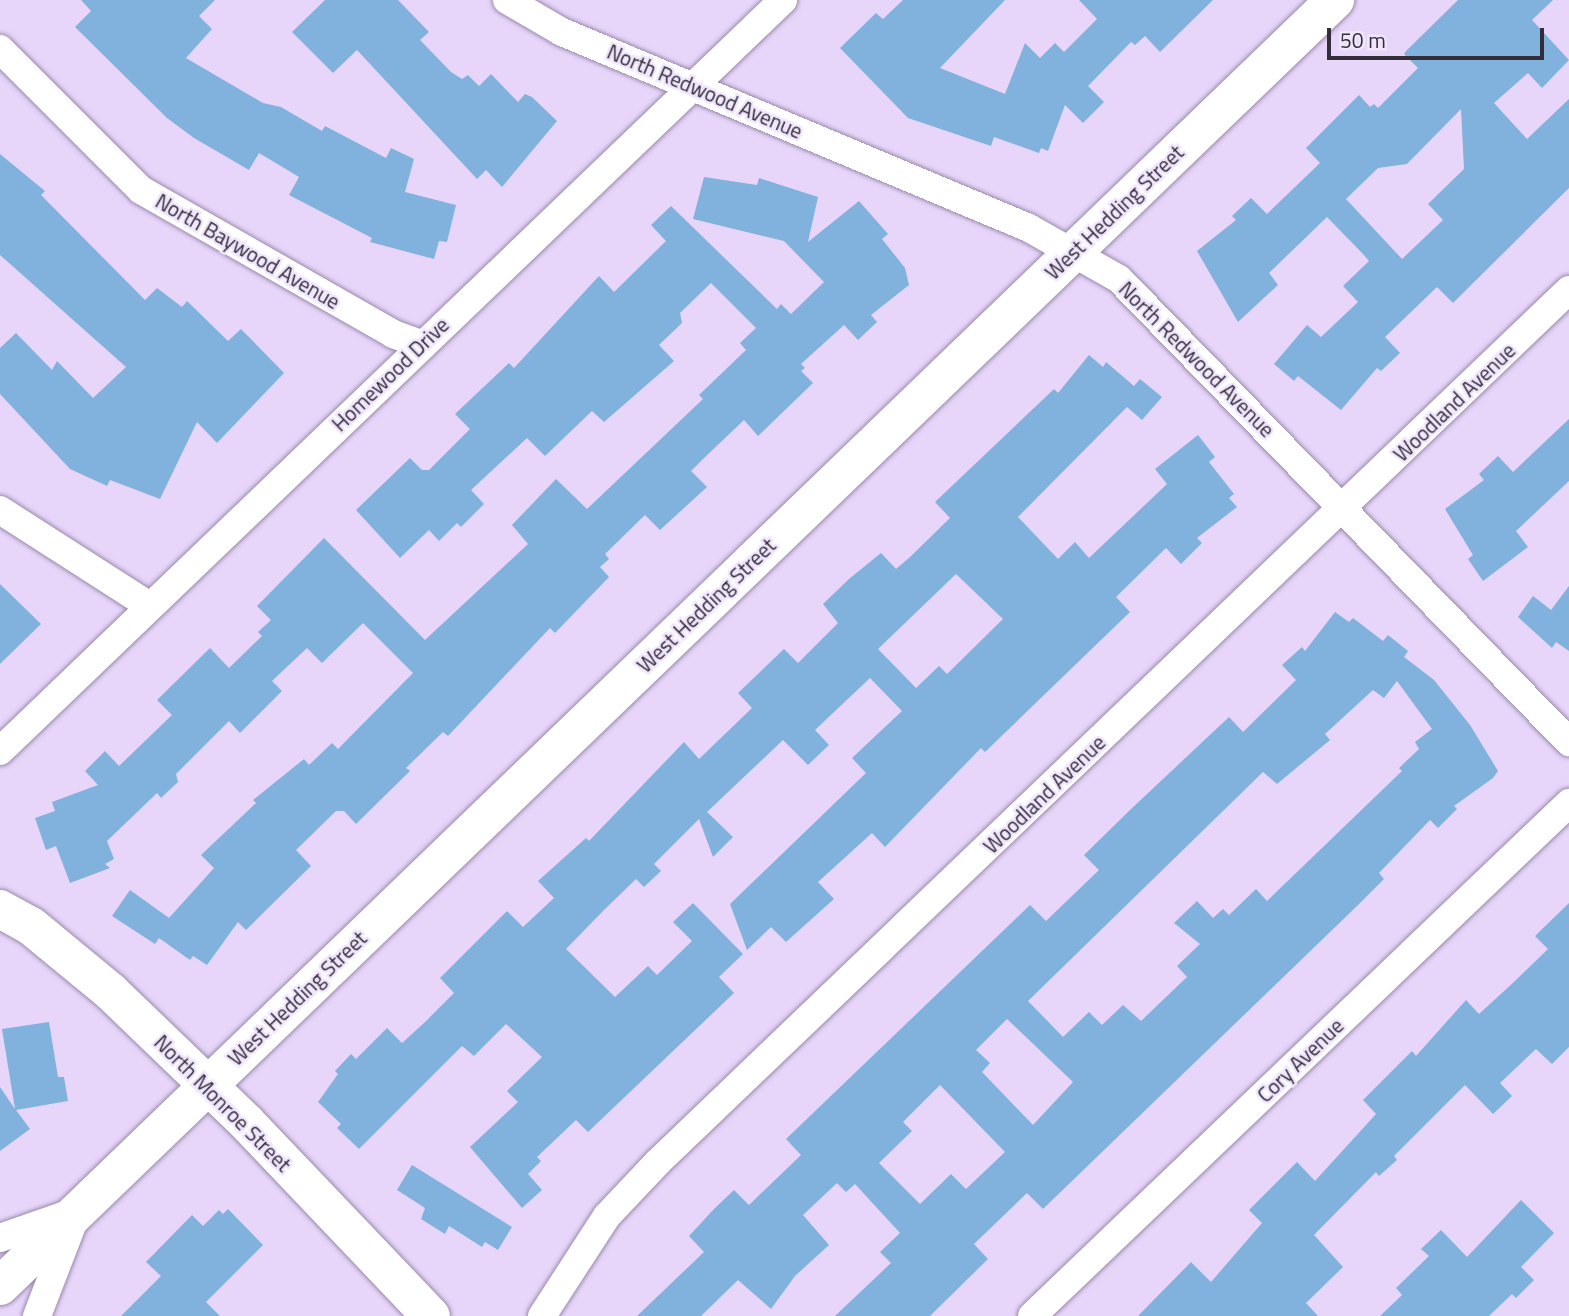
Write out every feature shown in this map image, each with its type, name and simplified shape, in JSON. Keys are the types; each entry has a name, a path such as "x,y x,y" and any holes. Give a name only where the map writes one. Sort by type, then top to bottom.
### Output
{"main road":[{"name":"West Hedding Street","path":"0,1286 1335,0"},
{"name":"North Monroe Street","path":"0,909 31,926 111,992 206,1087 246,1122 431,1316"}],"street":[{"name":"North Redwood Avenue","path":"507,0 562,33 695,85 1074,251 1123,282 1569,742"},
{"name":"Homewood Drive","path":"0,751 148,605 783,0"},
{"name":"North Baywood Avenue","path":"0,49 141,190 369,320 421,344"},
{"name":"Woodland Avenue","path":"542,1316 607,1216 657,1163 1569,290"},
{"path":"0,510 148,605"},
{"name":"Cory Avenue","path":"1032,1316 1569,803"},
{"name":"West Hedding Street","path":"0,1238 77,1211"},
{"name":"West Hedding Street","path":"37,1316 77,1211"}],"building":[{"path":"81,0 215,0 199,16 212,29 186,58 263,103 281,107 322,131 325,126 386,158 391,148 414,159 405,192 456,205 447,242 439,241 434,259 370,242 372,238 289,195 299,177 259,153 249,170 194,138 167,118 75,27 91,11"},
{"path":"325,0 398,0 429,32 420,40 451,72 462,79 468,75 479,86 491,74 518,102 525,94 532,97 557,121 502,187 486,170 477,179 357,50 333,73 292,32"},
{"path":"903,0 1005,0 940,68 1005,94 1025,43 1040,58 1055,43 1064,52 1097,19 1079,0 1213,0 1160,52 1145,36 1135,45 1131,42 1088,86 1104,102 1083,123 1065,105 1048,151 1041,148 1039,153 994,137 991,146 908,118 840,48 876,13 883,19"},
{"path":"1458,0 1553,0 1532,20 1569,60 1542,88 1528,73 1494,103 1527,139 1569,99 1569,188 1453,303 1437,287 1385,337 1400,353 1381,371 1377,368 1341,410 1298,376 1294,381 1274,364 1307,325 1321,337 1358,302 1343,286 1369,261 1363,254 1327,217 1269,273 1278,285 1238,322 1197,251 1236,220 1232,216 1251,198 1267,214 1320,163 1306,148 1359,95 1370,107 1374,104 1378,108 1418,68 1404,54","holes":["1461,109 1464,169 1428,204 1443,220 1402,259 1346,199 1378,168 1407,164"]},
{"path":"0,154 45,191 41,195 145,300 157,288 182,307 187,301 228,341 241,329 284,373 217,443 197,422 160,499 110,480 107,486 70,469 0,394 0,348 16,333 52,370 57,361 93,398 126,367 0,255"},
{"path":"704,177 757,185 759,178 818,197 808,242 859,201 888,234 882,239 905,268 909,285 871,315 877,322 858,340 844,325 801,364 805,368 801,371 813,383 758,436 744,420 703,459 691,471 707,487 660,530 645,515 605,554 609,559 600,567 609,577 555,633 550,628 448,736 443,732 406,768 410,771 356,824 344,811 336,811 296,850 311,866 246,930 238,922 207,965 193,956 190,960 159,938 155,944 112,916 130,890 169,918 214,868 201,855 256,803 253,800 304,759 309,765 332,743 338,749 413,673 363,623 322,663 307,648 272,681 282,691 240,733 229,721 176,774 178,782 161,798 157,793 107,841 114,859 105,864 110,868 70,883 56,846 46,850 35,818 55,811 52,802 98,785 85,771 105,751 119,766 172,715 157,700 210,648 229,668 262,636 258,632 271,620 257,606 324,538 425,640 528,544 512,525 556,479 587,509 703,399 699,395 746,350 740,343 756,328 711,283 680,313 682,323 659,345 674,361 604,422 592,411 545,456 527,438 471,490 484,504 461,527 457,523 439,541 429,530 400,558 356,510 410,458 422,470 429,470 470,429 455,414 509,363 514,368 599,276 614,292 666,241 651,225 671,206 777,309 781,304 791,314 824,282 784,241 693,219"},
{"path":"1089,355 1103,367 1106,362 1134,386 1140,379 1162,397 1142,420 1127,407 1018,517 1058,559 1075,542 1089,558 1167,484 1155,469 1198,435 1215,457 1209,462 1234,494 1229,498 1237,507 1197,538 1202,543 1181,564 1166,548 1116,597 1130,612 985,752 981,748 885,847 872,833 818,882 834,899 786,942 771,927 747,950 730,904 866,773 852,758 902,711 870,678 815,730 829,745 808,765 783,740 707,812 733,837 713,857 699,819 654,864 661,871 644,887 636,879 603,911 566,949 615,997 648,966 657,975 692,941 673,922 693,903 743,954 719,977 734,993 588,1132 576,1120 537,1157 541,1161 528,1174 542,1190 522,1208 470,1147 518,1102 507,1091 542,1057 506,1024 474,1056 462,1046 359,1149 337,1128 341,1124 318,1102 338,1074 335,1071 351,1054 356,1059 387,1028 402,1043 424,1023 454,993 440,978 507,911 523,927 554,898 538,881 586,838 589,841 684,742 699,759 752,708 738,693 784,649 798,663 838,623 823,604 881,553 896,569 909,558 950,518 935,502 1054,389 1058,393","holes":["956,574 1003,619 947,674 939,666 916,688 878,649"]},
{"path":"1569,419 1569,481 1516,531 1528,547 1483,581 1468,559 1473,555 1445,509 1484,480 1479,474 1498,456 1513,472"},
{"path":"0,584 41,624 0,664"},
{"path":"1569,586 1569,651 1556,642 1552,648 1518,617 1533,596 1551,610"},
{"path":"1335,612 1349,622 1353,618 1383,641 1388,635 1408,651 1404,657 1434,680 1470,725 1498,771 1493,778 1454,806 1457,809 1438,828 1430,820 1379,873 1384,879 1043,1209 1027,1193 974,1244 988,1259 930,1316 835,1316 891,1263 880,1252 900,1233 855,1184 846,1192 837,1183 803,1215 829,1245 795,1276 771,1309 738,1280 701,1316 637,1316 704,1252 689,1236 714,1209 734,1190 749,1205 801,1155 786,1139 1030,905 1046,921 1099,870 1084,855 1229,717 1243,732 1296,680 1282,665 1302,647 1305,651","holes":["1397,681 1432,729 1415,742 1419,749 1399,768 1402,771 1267,901 1256,889 1229,915 1223,909 1213,918 1197,901 1174,923 1200,944 1177,966 1187,977 1141,1021 1123,1005 1102,1025 1089,1012 1063,1037 1028,1001 1263,772 1277,784 1330,740 1325,734 1373,690 1384,698","1007,1019 1073,1082 1033,1125 982,1072 990,1063 976,1050","940,1085 1005,1152 966,1189 951,1174 920,1204 879,1163 912,1131 903,1122"]},
{"path":"1569,903 1569,1047 1552,1064 1536,1049 1500,1083 1512,1096 1493,1114 1465,1085 1394,1156 1397,1160 1379,1176 1376,1172 1314,1235 1343,1267 1306,1303 1318,1316 1138,1316 1191,1262 1211,1282 1262,1223 1249,1210 1297,1162 1315,1181 1376,1114 1363,1100 1412,1051 1416,1056 1466,1000 1479,1014 1515,981 1548,949 1535,936"},
{"path":"49,1022 58,1077 64,1077 68,1101 16,1110 30,1129 0,1151 0,1087 15,1109 2,1029"},
{"path":"412,1165 512,1227 498,1250 485,1242 482,1247 449,1226 445,1234 421,1219 425,1208 397,1190"},
{"path":"1521,1200 1554,1233 1521,1267 1534,1280 1516,1298 1512,1294 1489,1316 1380,1316 1402,1295 1396,1288 1429,1256 1421,1249 1441,1230 1467,1257"},
{"path":"228,1209 263,1245 206,1302 220,1316 121,1316 161,1276 146,1262 192,1215 203,1226 219,1210 223,1214"}]}
